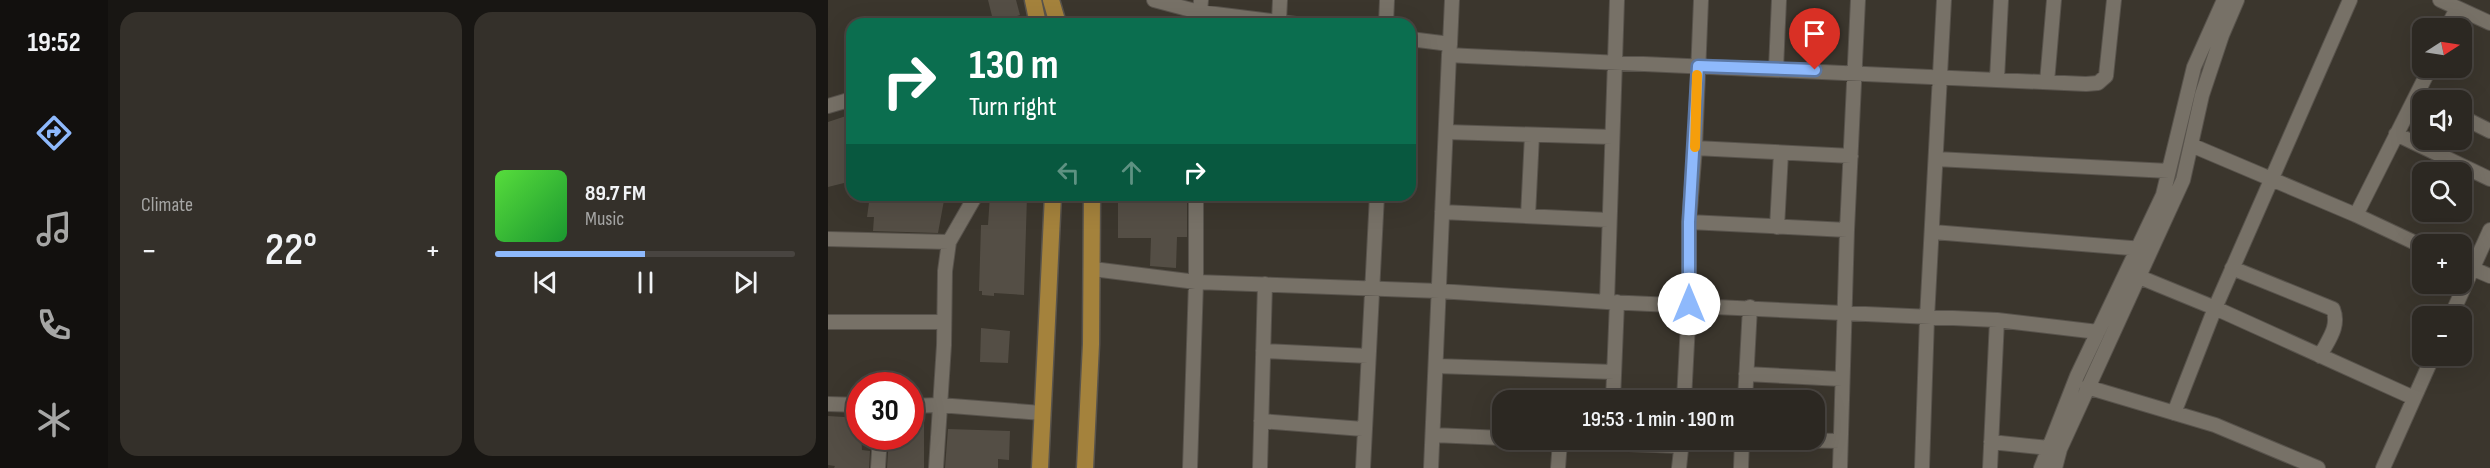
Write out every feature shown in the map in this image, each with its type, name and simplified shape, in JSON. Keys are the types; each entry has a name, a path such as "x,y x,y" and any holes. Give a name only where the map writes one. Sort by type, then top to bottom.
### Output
{"main road":[{"path":"1033,0 1037,18"},
{"path":"1051,0 1056,18"},
{"path":"1040,468 1053,201"},
{"path":"1085,468 1093,269 1092,201"}],"street":[{"path":"1154,0 1200,12 1253,18"},
{"path":"1279,18 1280,0"},
{"path":"1386,18 1387,0"},
{"path":"1431,468 1452,0"},
{"path":"1613,390 1608,220 1617,0"},
{"path":"1685,390 1689,304 1689,222 1695,148 1701,0"},
{"path":"1776,69 1779,0"},
{"path":"1840,468 1847,230 1858,0"},
{"path":"1922,468 1927,318 1944,0"},
{"path":"1996,79 2001,0"},
{"path":"2047,82 2054,0"},
{"path":"1416,41 1450,50 1614,63 2086,84 2102,81 2106,76 2114,0"},
{"path":"2055,468 2060,449 2119,322 2137,276 2163,195 2194,67 2224,0"},
{"path":"2041,468 2098,332 2183,180 2202,96 2222,35 2237,0"},
{"path":"2174,413 2232,268 2350,0"},
{"path":"2440,0 2490,23"},
{"path":"2452,18 2457,8"},
{"path":"828,106 846,101"},
{"path":"2356,215 2396,134 2412,112"},
{"path":"2472,122 2490,131"},
{"path":"1446,132 1612,138"},
{"path":"2396,134 2490,179"},
{"path":"1528,216 1532,135"},
{"path":"2191,145 2412,241"},
{"path":"1695,148 1851,156"},
{"path":"1777,227 1781,153"},
{"path":"1936,159 2169,171"},
{"path":"936,468 945,271 949,242 973,201"},
{"path":"1190,468 1196,282 1196,201"},
{"path":"1363,468 1363,429 1377,201"},
{"path":"1442,212 1608,220"},
{"path":"1689,222 1847,230"},
{"path":"2472,258 2490,230"},
{"path":"1933,232 2144,249"},
{"path":"828,239 949,242"},
{"path":"2232,268 2333,309 2336,318 2335,328 2320,356"},
{"path":"2472,268 2490,276"},
{"path":"1093,269 1196,282 1439,291 1612,302 1997,320 2098,332"},
{"path":"2137,276 2215,308 2414,399"},
{"path":"1260,468 1265,284"},
{"path":"1745,390 1750,307"},
{"path":"1990,468 1997,320"},
{"path":"828,322 944,322"},
{"path":"1263,351 1368,356"},
{"path":"1436,366 1614,372"},
{"path":"2383,468 2429,366"},
{"path":"1746,374 1842,379"},
{"path":"2087,387 2216,425 2318,468"},
{"path":"828,404 846,405"},
{"path":"924,405 1042,413"},
{"path":"1261,421 1363,429"},
{"path":"1433,435 1492,438"},
{"path":"1825,441 1840,441"},
{"path":"1991,442 2049,448"},
{"path":"878,468 879,450"},
{"path":"1558,468 1559,450"},
{"path":"1679,468 1680,450"},
{"path":"1741,468 1742,450"}],"building":[{"path":"988,0 1016,0 1020,15 1018,18 982,18 992,16"},
{"path":"846,116 846,182 828,187 828,122"},
{"path":"869,201 944,201 938,233 873,231 874,217 867,217"},
{"path":"990,201 1027,201 1024,295 994,293 994,296 982,295 982,291 979,291 981,225 988,225"},
{"path":"1118,201 1187,201 1187,237 1177,237 1176,268 1150,266 1151,238 1118,238"},
{"path":"981,328 1010,331 1008,363 980,362"},
{"path":"828,416 846,417 846,450 870,451 869,468 834,468 835,466 828,465"},
{"path":"948,429 1010,431 1009,460 998,459 998,468 945,468"},
{"path":"888,450 924,450 924,468 887,468"}],"slow traffic":[{"path":"1695,147 1697,75"}],"route":[{"path":"1689,304 1689,222 1698,66 1815,70"}]}
